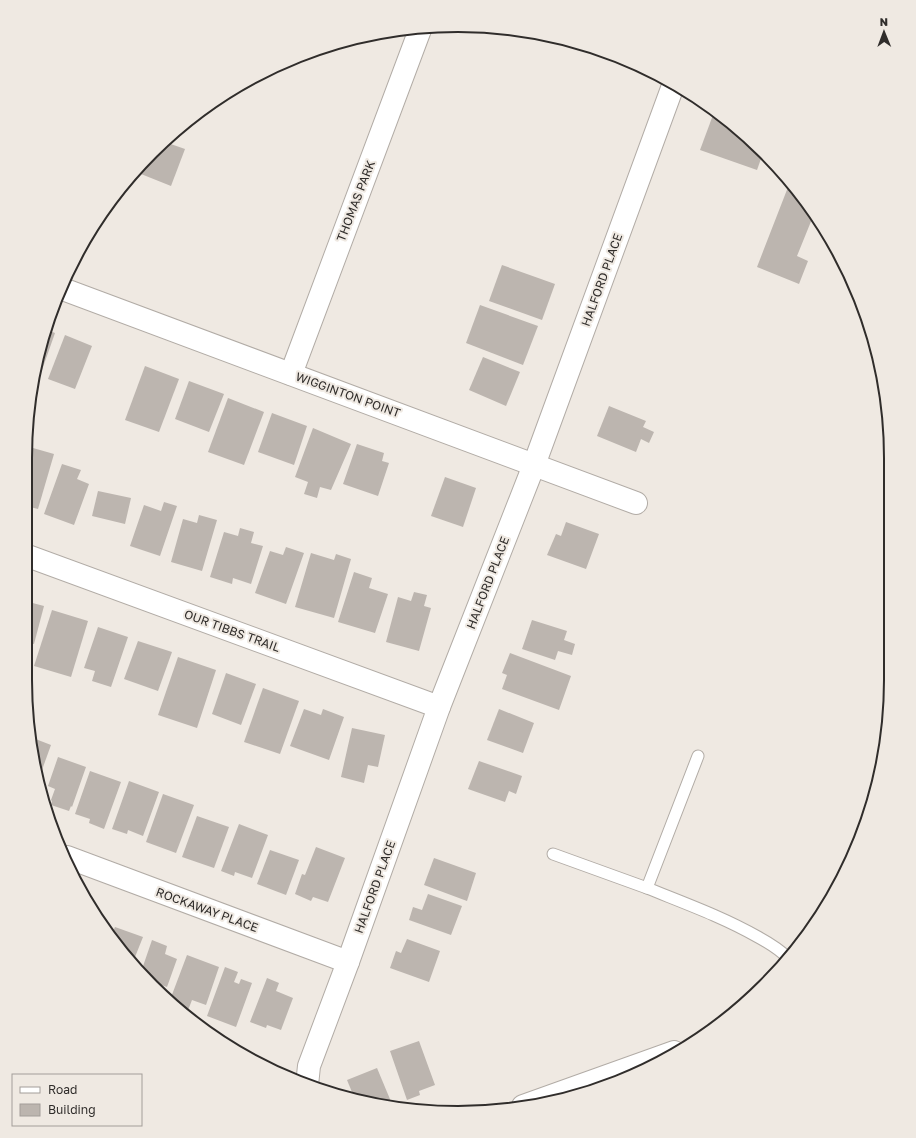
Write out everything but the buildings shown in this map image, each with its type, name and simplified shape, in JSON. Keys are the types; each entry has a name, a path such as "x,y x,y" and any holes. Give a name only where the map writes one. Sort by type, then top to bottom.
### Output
{"street":[{"name":"THOMAS PARK","path":"291,374 418,34"},
{"name":"HALFORD PLACE","path":"308,1078 309,1066 348,962 439,707 534,465 672,89"},
{"name":"WIGGINTON POINT","path":"66,290 636,503"},
{"name":"OUR TIBBS TRAIL","path":"32,557 439,707"},
{"name":"ROCKAWAY PLACE","path":"72,859 348,962"},
{"path":"557,1094 646,1062"}],"lane":[{"path":"647,888 698,756"},
{"path":"553,854 647,888 716,916 750,932 781,950 784,954"}]}
